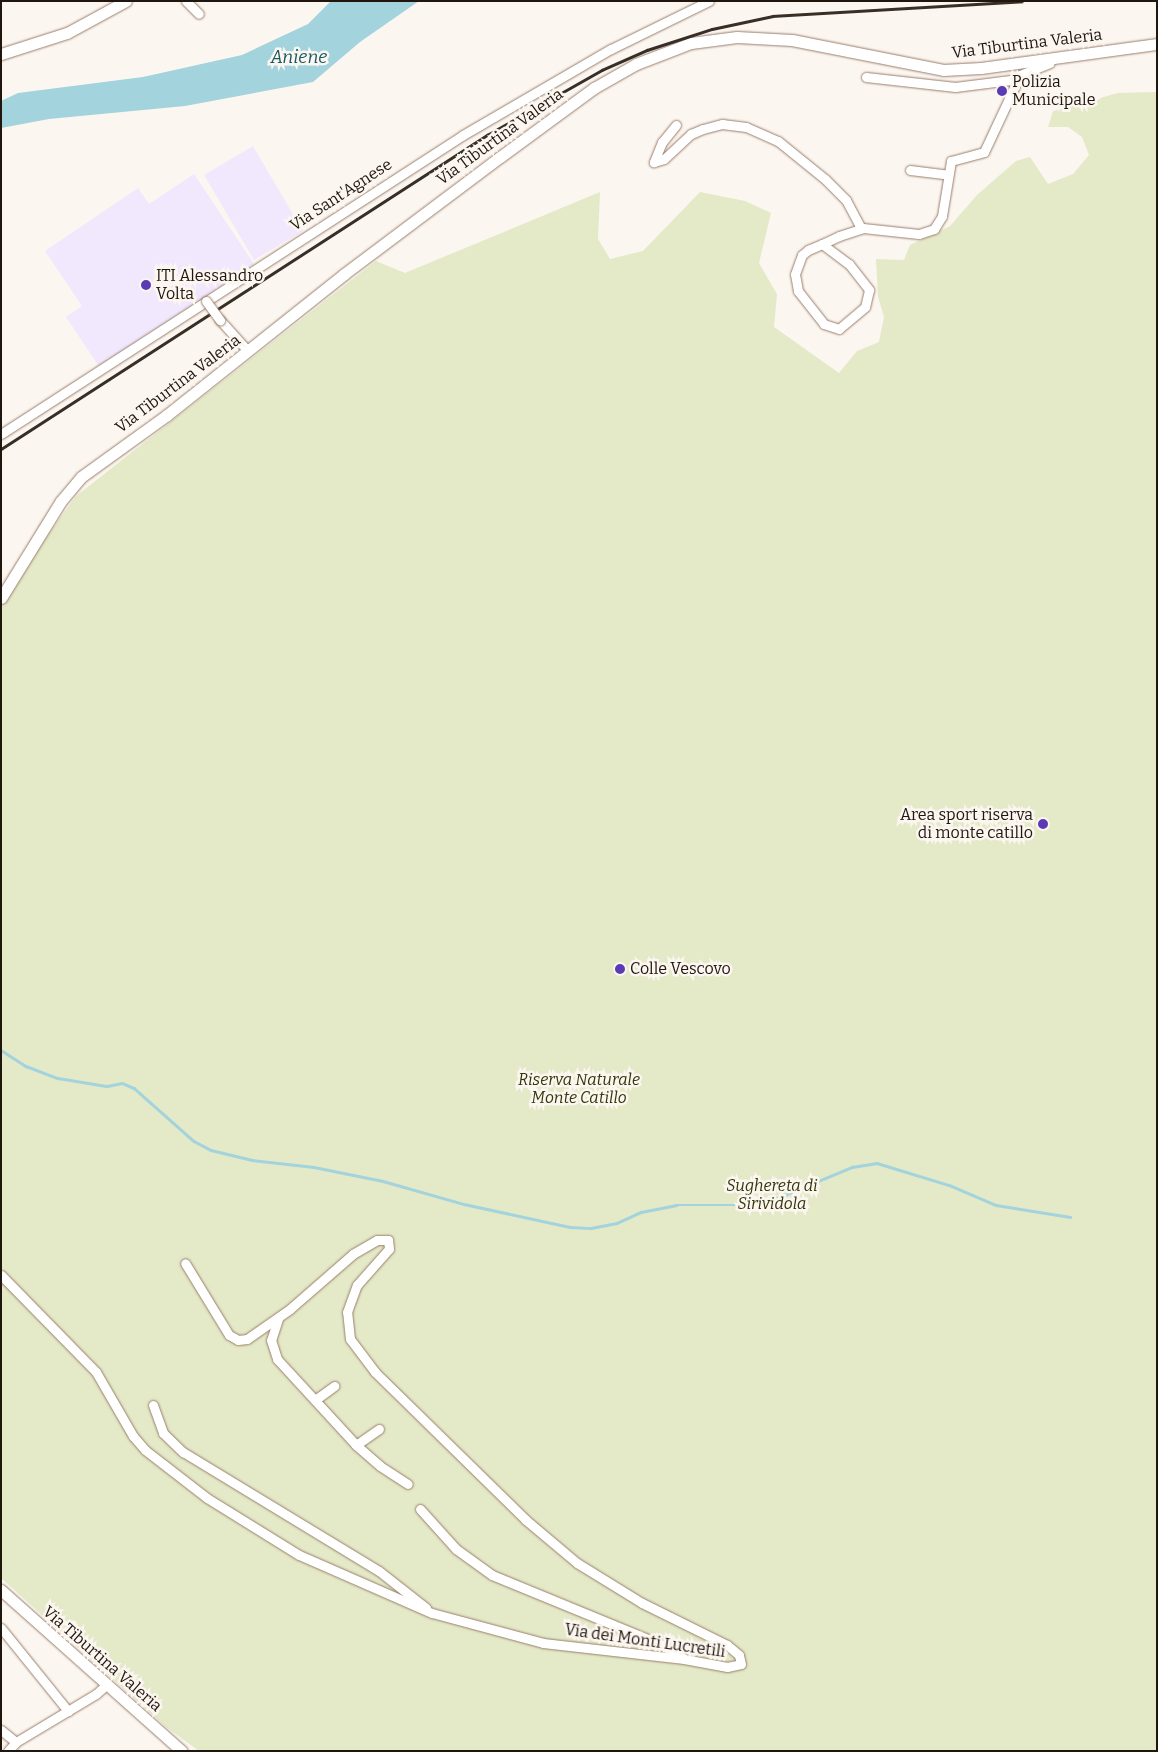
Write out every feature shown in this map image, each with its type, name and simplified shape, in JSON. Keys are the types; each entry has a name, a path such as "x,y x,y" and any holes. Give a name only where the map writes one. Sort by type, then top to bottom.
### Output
{"main road":[{"path":"1,54 67,33 126,1"},
{"name":"Via Tiburtina Valeria","path":"1,598 74,484 248,351 351,268 582,97 626,68 675,48 710,39 765,37 943,70 1076,56 1157,44"},
{"name":"Via Tiburtina Valeria","path":"1,1590 182,1751"}],"street":[{"path":"186,1 198,14"},
{"name":"Via Sant'Agnese","path":"1,434 206,301 537,91 611,48 710,1"},
{"path":"822,244 849,264 869,290 865,307 839,329 831,328 821,321 800,295 795,282 800,258 822,244 861,228 919,234 931,231 942,216 950,164 956,158 975,157 984,152 1018,78 1030,68 1076,56"},
{"path":"866,78 955,86 1018,78"},
{"path":"676,125 654,157 654,162 660,161 691,134 703,128 722,124 746,127 778,141 825,179 846,200 861,228"},
{"path":"910,170 948,175"},
{"path":"206,301 220,320 248,351"},
{"name":"Via dei Monti Lucretili","path":"1,1275 96,1372 133,1436 160,1463 287,1549 432,1613 543,1643 684,1659 735,1668 742,1660 722,1642 642,1603 591,1573 566,1554 389,1388 356,1349 347,1327 349,1301 361,1280 389,1249 388,1240 377,1240 353,1254 280,1317"},
{"path":"185,1263 229,1335 238,1340 247,1339 280,1317"},
{"path":"280,1317 271,1340 273,1353 356,1445 408,1484"},
{"path":"315,1400 334,1386"},
{"path":"153,1405 163,1433 184,1452 384,1575 432,1613"},
{"path":"356,1445 379,1429"},
{"path":"420,1509 456,1549 492,1575 660,1644 684,1659"},
{"path":"1,1628 68,1711"},
{"path":"8,1751 16,1742 68,1711 106,1685"},
{"path":"1,1730 16,1742"}],"shaded area":[{"path":"253,146 303,231 254,260 204,175"},
{"name":"ITI Alessandro Volta","path":"194,174 254,264 100,368 66,317 82,306 45,251 138,188 149,204"}],"green space":[{"name":"Riserva Naturale Monte Catillo","path":"1157,92 1157,1751 199,1751 166,1727 1,1578 1,600 76,496 376,261 405,273 600,192 598,239 610,259 643,251 700,192 745,201 771,213 759,263 777,294 774,327 839,373 857,351 879,342 884,317 878,297 876,259 904,260 910,245 950,226 977,195 1016,161 1030,157 1048,184 1073,174 1089,155 1082,137 1068,127 1048,127 1053,111 1118,93"}],"water":[{"name":"Aniene","path":"331,1 419,1 360,42 313,82 185,106 49,119 1,128 1,101 18,93 143,77 242,55 308,24"}],"waterway":[{"path":"1,1050 26,1066 58,1078 107,1086 122,1083 134,1088 194,1141 211,1150 252,1160 314,1167 383,1181 464,1204 570,1227 591,1228 617,1223 641,1212 676,1205 760,1205 852,1167 877,1163 949,1185 996,1205 1070,1217"}],"railway":[{"path":"1,449 487,135 602,70 647,50 712,29 773,16 1022,1"}],"place":[{"name":"Polizia Municipale","path":"1002,91"},
{"name":"ITI Alessandro Volta","path":"146,285"},
{"name":"Area sport riserva di monte catillo","path":"1043,824"},
{"name":"Colle Vescovo","path":"620,969"}],"park label":[{"name":"Sughereta di Sirividola","path":"772,1195"}]}
